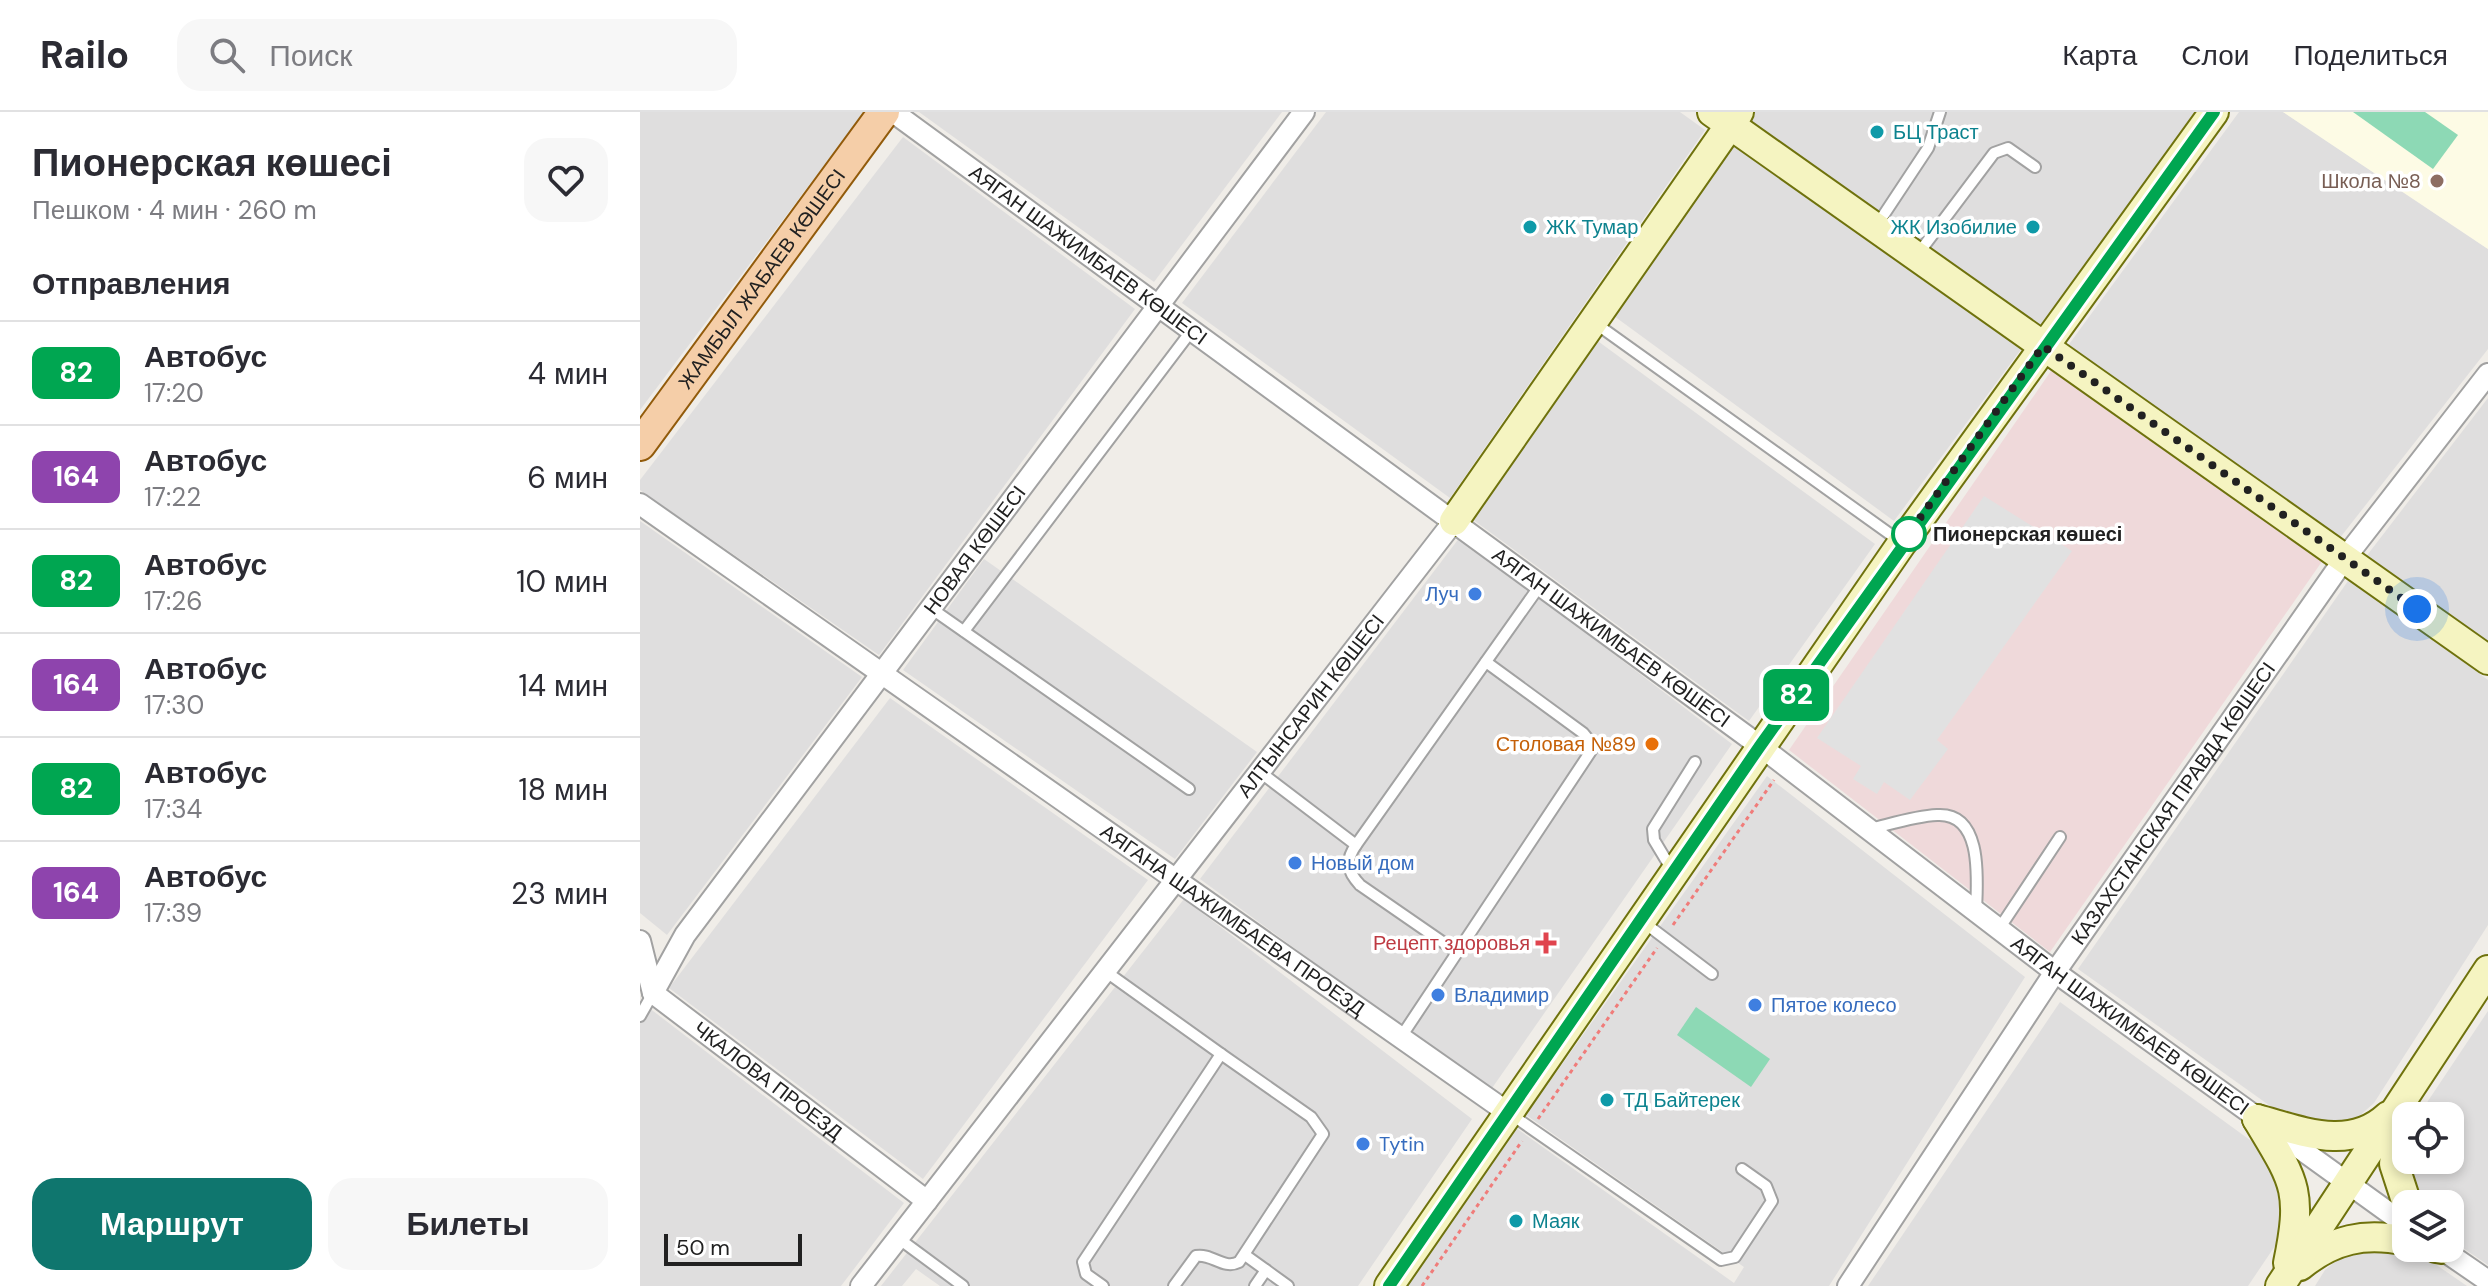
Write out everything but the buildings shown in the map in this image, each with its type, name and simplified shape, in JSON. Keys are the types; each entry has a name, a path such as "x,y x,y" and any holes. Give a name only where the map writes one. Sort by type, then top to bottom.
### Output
{"main road":[{"name":"ЖАМБЫЛ ЖАБАЕВ КӨШЕСІ","path":"640,445 884,112"},
{"path":"1389,1286 1902,543 2214,112"},
{"path":"1727,116 1876,227 2488,660"},
{"name":"АЛТЫНСАРИН КӨШЕСІ","path":"1454,521 1592,321 1727,116"},
{"path":"2282,1283 2488,970"},
{"path":"2257,1119 2322,1136 2347,1137 2374,1127 2403,1099"},
{"path":"2402,1190 2394,1164 2394,1139 2403,1099"},
{"path":"2257,1119 2286,1169 2296,1196 2295,1227 2282,1283"},
{"path":"2282,1283 2311,1256 2340,1241 2372,1235 2392,1239"}],"street":[{"name":"АЯГАН ШАЖИМБАЕВ КӨШЕСІ","path":"893,112 1541,584 1760,746 2055,972 2392,1215"},
{"name":"НОВАЯ КӨШЕСІ","path":"653,993 685,935 1304,112"},
{"name":"КАЗАХСТАНСКАЯ ПРАВДА КӨШЕСІ","path":"1848,1286 2055,972 2345,558 2488,374"},
{"name":"АЯГАНА ШАЖИМБАЕВА ПРОЕЗД","path":"640,504 1507,1112"},
{"name":"АЛТЫНСАРИН КӨШЕСІ","path":"861,1286 1454,521"},
{"path":"640,941 653,993"},
{"name":"ЧКАЛОВА ПРОЕЗД","path":"653,993 927,1201"},
{"path":"2460,1262 2488,1281"}],"lane":[{"path":"1876,227 1928,148 1940,112"},
{"path":"1917,256 1994,153 2008,148 2035,167"},
{"path":"1592,321 1902,543"},
{"path":"964,631 1193,330"},
{"path":"1457,952 1360,885 1349,871 1348,862 1356,845 1541,584"},
{"path":"932,609 1189,789"},
{"path":"1401,1037 1591,751 1592,744 1583,733 1486,662"},
{"path":"1673,872 1654,840 1653,829 1695,762"},
{"path":"1260,772 1356,845"},
{"path":"1869,829 1934,815 1958,822 1972,842 1976,855 1976,911"},
{"path":"1999,929 2060,837"},
{"path":"1640,920 1712,974"},
{"path":"1105,971 1311,1117 1323,1134 1245,1255 1231,1265 1204,1255 1196,1256 1174,1286"},
{"path":"640,1016 653,993"},
{"path":"1103,1286 1086,1274 1083,1262 1221,1054"},
{"name":"АЯГАНА ШАЖИМБАЕВА ПРОЕЗД","path":"1507,1112 1721,1260 1735,1257 1772,1201 1766,1186 1742,1169"},
{"path":"898,1238 963,1286"},
{"path":"1245,1255 1288,1286"},
{"path":"1255,1286 1266,1270"}],"path":[{"path":"1422,1286 1784,765"}],"shaded area":[{"path":"640,112 864,112 640,410"},
{"path":"919,112 1282,112 1154,282"},
{"path":"1326,112 1680,112 1705,130 1450,498 1182,303"},
{"path":"1755,112 2200,112 2043,328 1749,120"},
{"path":"2239,112 2283,112 2488,249 2488,349 2339,539 2067,347"},
{"name":"Школа №8","path":"2283,112 2488,112 2488,249"},
{"path":"903,137 1135,309 879,655 640,490 640,480"},
{"path":"1734,145 2022,348 1894,521 1614,316"},
{"path":"1595,339 1875,544 1749,721 1472,519"},
{"path":"2053,368 2323,560 2050,952 1789,750"},
{"path":"2488,398 2488,644 2365,558"},
{"path":"1984,496 2072,551 1937,740 1948,749 1910,800 1884,782 1877,794 1853,779 1861,766 1817,738"},
{"path":"640,521 862,677 667,935 640,913"},
{"path":"1460,537 1732,744 1490,1091 1200,879"},
{"path":"984,559 1257,752 1175,859 903,670"},
{"path":"2350,578 2488,680 2488,925 2374,1103 2357,1118 2335,1128 2280,1113 2078,969"},
{"path":"890,698 1148,880 923,1179 669,988"},
{"path":"1767,776 2025,977 1829,1286 1405,1286 1516,1128 1734,1283 1744,1267 1526,1115"},
{"path":"1184,899 1472,1119 1358,1286 940,1286 916,1269 902,1286 881,1286"},
{"path":"640,1001 904,1203 841,1286 640,1286"},
{"path":"2060,1002 2261,1148 2273,1169 2287,1216 2279,1240 2248,1286 1868,1286"},
{"path":"2488,1011 2488,1265 2464,1249 2464,1190 2410,1190 2408,1174 2464,1174 2464,1102 2427,1102"},
{"path":"2392,1248 2392,1262 2432,1262 2467,1286 2315,1286 2325,1270 2341,1257 2366,1249"}],"green space":[{"path":"2353,112 2425,112 2458,135 2433,169"},
{"path":"1696,1007 1770,1059 1751,1087 1677,1035"}],"bus line":[{"name":"82","path":"1389,1286 1902,543 2214,112"}],"place":[{"name":"БЦ Траст","path":"1877,132"},
{"name":"Школа №8","path":"2437,181"},
{"name":"ЖК Тумар","path":"1530,227"},
{"name":"ЖК Изобилие","path":"2033,227"},
{"name":"Пионерская көшесі","path":"1909,534"},
{"name":"Луч","path":"1475,594"},
{"name":"Столовая №89","path":"1652,744"},
{"name":"Новый дом","path":"1295,863"},
{"name":"Рецепт здоровья","path":"1546,943"},
{"name":"Владимир","path":"1438,995"},
{"name":"Пятое колесо","path":"1755,1005"},
{"name":"ТД Байтерек","path":"1607,1100"},
{"name":"Tytin","path":"1363,1144"},
{"name":"Маяк","path":"1516,1221"}],"route":[{"path":"1909,534 1902,543 2043,346 2417,609"}]}
